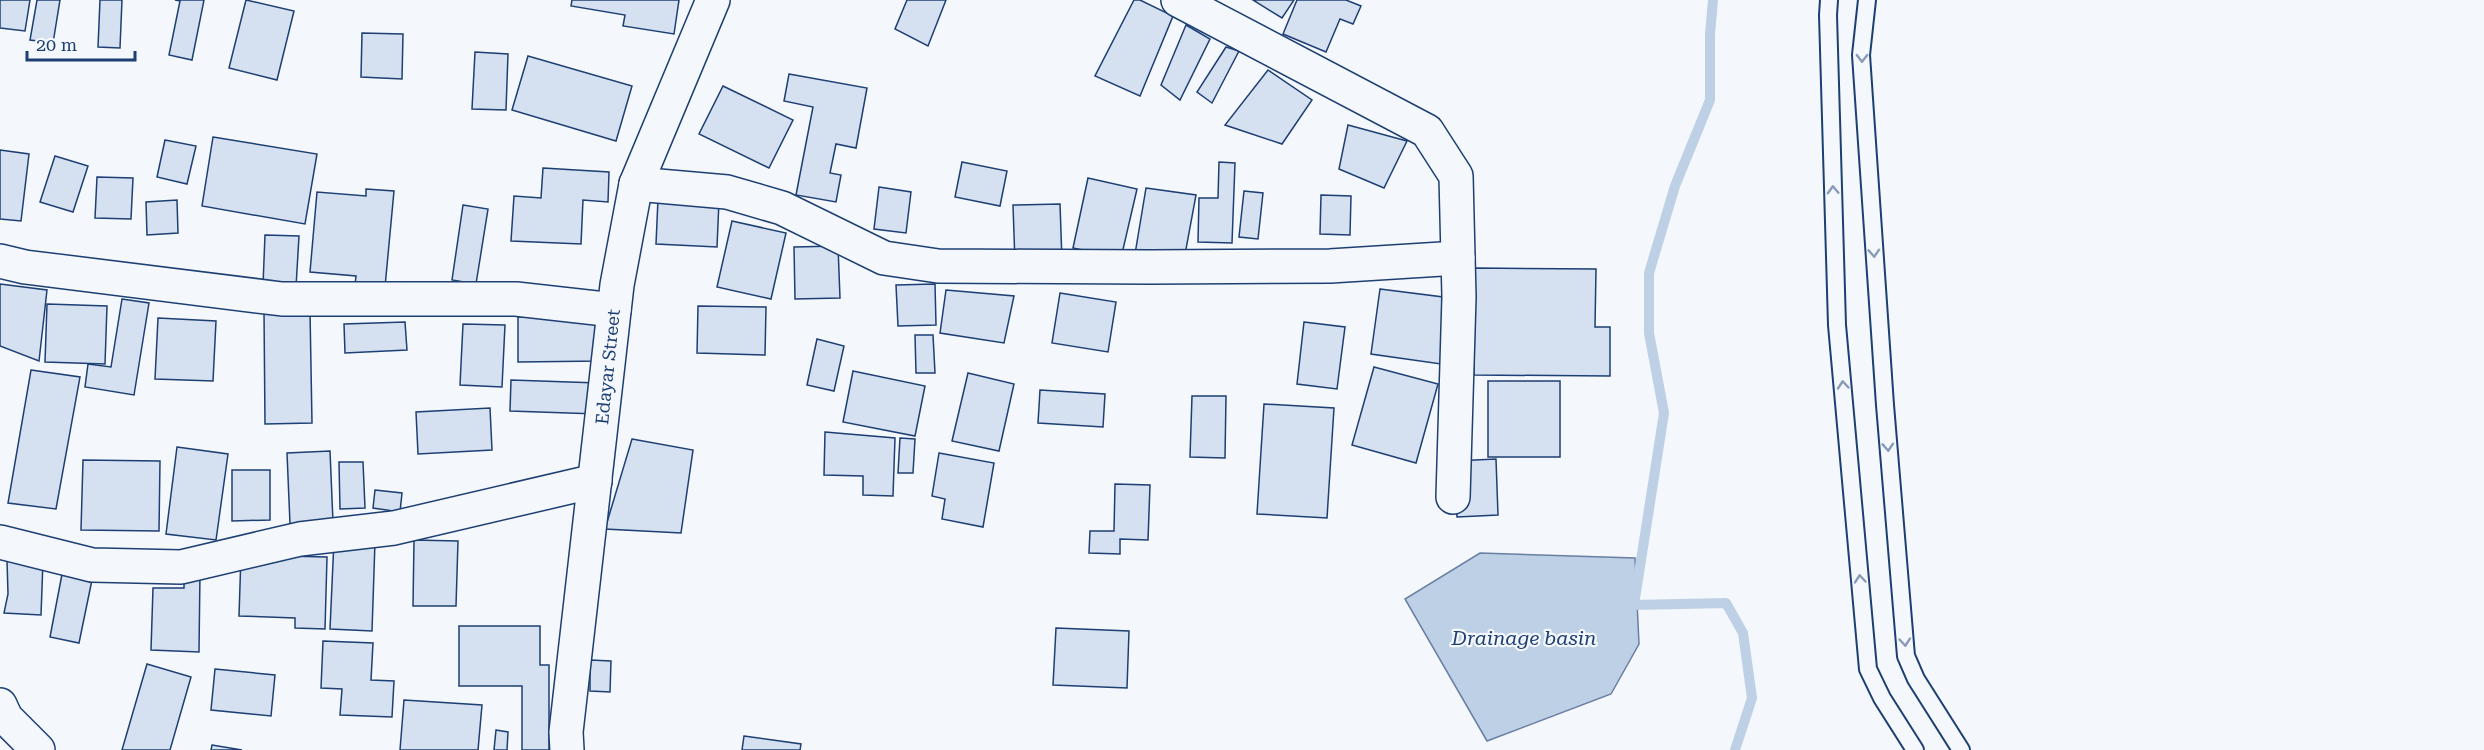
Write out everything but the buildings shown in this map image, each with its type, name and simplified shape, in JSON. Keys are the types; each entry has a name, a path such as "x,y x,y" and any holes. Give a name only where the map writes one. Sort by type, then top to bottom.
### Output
{"street":[{"name":"Edayar Street","path":"567,750 566,732 614,310 636,184 713,0"},
{"path":"1178,0 1427,131 1456,176 1459,297 1453,497"},
{"path":"636,184 727,192 782,208 884,258 938,266 1330,266 1458,258"},
{"path":"0,261 25,267 282,299 516,299 614,310"},
{"path":"0,542 92,566 181,567 300,539 394,528 595,481"},
{"path":"0,705 6,718 38,750"}],"lane":[{"path":"1829,0 1837,325 1869,669 1882,698 1915,750"},
{"path":"1867,0 1861,55 1884,393 1906,656 1916,679 1961,750"}],"water":[{"name":"Drainage basin","path":"1480,553 1635,558 1639,644 1611,694 1487,741 1405,599"}],"waterway":[{"path":"1713,0 1710,34 1710,100 1675,186 1649,273 1649,333 1664,413 1634,605 1726,603 1743,633 1752,698 1735,750"}]}
